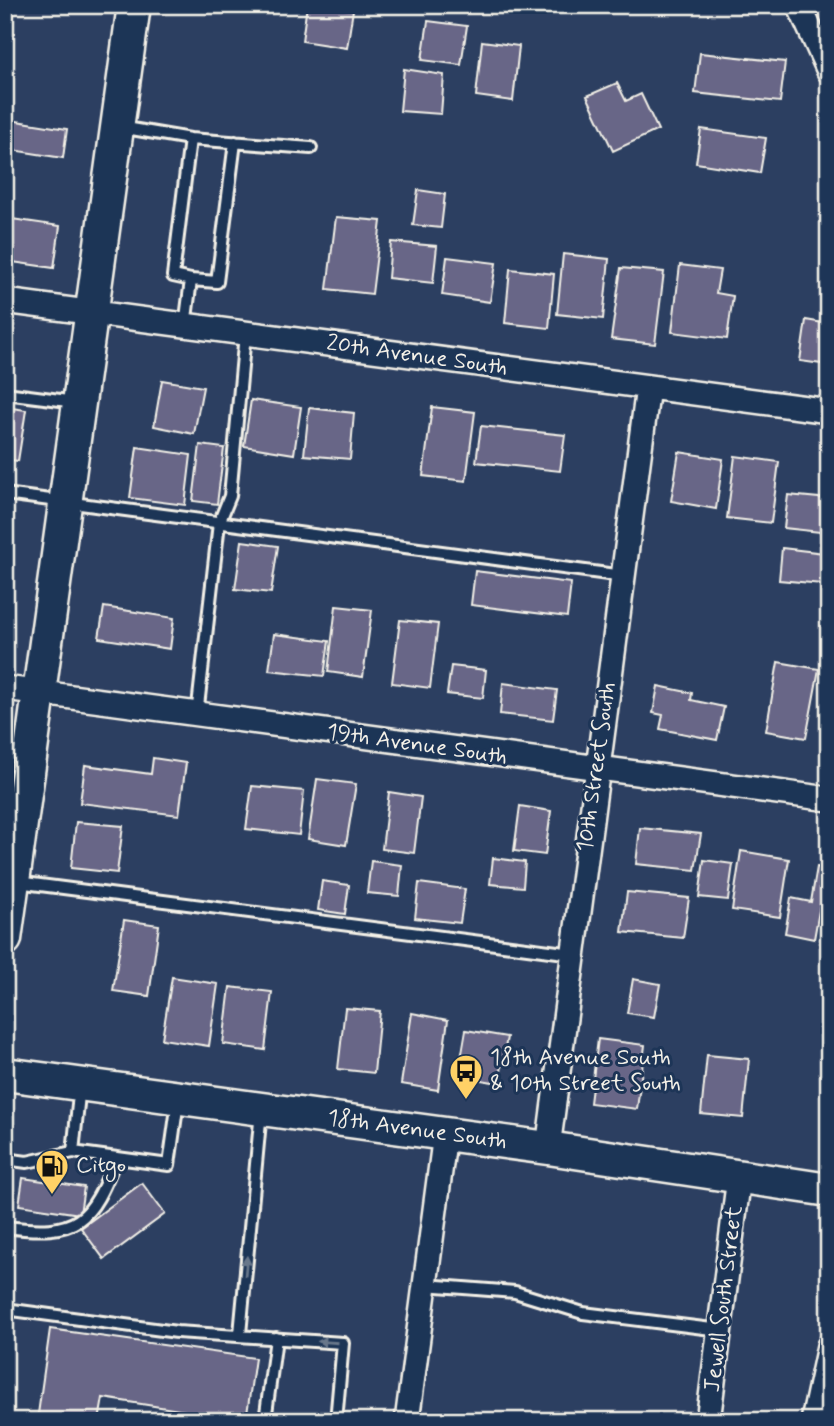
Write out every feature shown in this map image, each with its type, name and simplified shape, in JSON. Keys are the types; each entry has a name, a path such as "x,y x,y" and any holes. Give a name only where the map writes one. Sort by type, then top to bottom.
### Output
{"main road":[{"path":"5,939 9,881 39,693 134,5"},
{"name":"18th Avenue South","path":"5,1074 548,1148 829,1190"}],"street":[{"path":"799,5 829,71"},
{"name":"20th Avenue South","path":"5,301 829,411"},
{"name":"10th Street South","path":"548,1148 648,387"},
{"name":"19th Avenue South","path":"5,688 597,770 829,799"},
{"path":"407,1421 445,1134"},
{"name":"Jewell South Street","path":"708,1421 739,1177"},
{"path":"813,1421 829,1346"}],"lane":[{"path":"117,126 190,139 311,148"},
{"path":"190,139 173,276 217,282 235,142"},
{"path":"185,326 191,280"},
{"path":"197,715 219,523 230,496 246,334"},
{"path":"5,393 79,403"},
{"path":"5,494 623,576"},
{"path":"9,881 573,954"},
{"path":"73,1152 80,1085"},
{"path":"5,1159 27,1162 73,1152 169,1165 178,1098"},
{"path":"240,1334 261,1111"},
{"path":"5,1227 30,1230 63,1227 88,1215 98,1202 116,1158"},
{"path":"425,1285 515,1292 583,1313 720,1330"},
{"path":"5,1309 177,1332 240,1334 343,1343 336,1421"},
{"path":"265,1421 276,1338"}],"building":[{"path":"307,5 353,10 347,48 302,41"},
{"path":"428,21 467,26 461,65 422,60"},
{"path":"482,41 519,46 513,101 476,96"},
{"path":"700,53 785,62 780,102 695,93"},
{"path":"404,69 444,75 441,114 400,111"},
{"path":"617,83 626,101 641,94 658,130 613,151 587,96"},
{"path":"10,120 67,129 63,158 6,149"},
{"path":"701,129 766,138 760,173 696,163"},
{"path":"418,190 445,194 441,228 413,225"},
{"path":"336,217 381,221 372,294 327,289"},
{"path":"5,218 60,226 54,268 5,261"},
{"path":"391,242 437,246 433,283 388,278"},
{"path":"563,254 609,259 603,319 557,314"},
{"path":"447,257 496,263 490,302 442,295"},
{"path":"680,265 720,270 716,293 733,296 727,339 672,332"},
{"path":"621,268 664,272 655,344 611,339"},
{"path":"510,269 554,274 549,328 505,323"},
{"path":"806,320 829,324 829,365 800,361"},
{"path":"162,380 203,387 194,434 154,426"},
{"path":"251,400 301,407 294,454 244,446"},
{"path":"5,407 26,410 18,461 5,459"},
{"path":"432,407 475,412 466,481 423,476"},
{"path":"309,408 354,413 350,459 304,455"},
{"path":"481,426 565,435 560,471 476,462"},
{"path":"200,445 224,448 217,504 193,501"},
{"path":"137,447 191,455 185,505 130,498"},
{"path":"679,452 723,459 716,509 671,501"},
{"path":"735,456 779,462 771,523 727,518"},
{"path":"788,495 829,499 829,533 784,528"},
{"path":"5,511 11,512 5,547"},
{"path":"242,541 278,546 271,593 235,589"},
{"path":"782,548 824,553 822,584 779,580"},
{"path":"475,571 571,583 567,617 471,605"},
{"path":"336,606 372,610 363,677 328,672"},
{"path":"104,607 174,618 170,649 99,638"},
{"path":"400,620 438,624 430,688 392,683"},
{"path":"274,634 329,641 324,676 269,670"},
{"path":"778,662 819,669 806,738 766,731"},
{"path":"451,666 486,670 483,698 447,694"},
{"path":"503,683 557,690 553,720 500,714"},
{"path":"658,686 692,693 691,700 724,707 717,740 660,729 663,715 653,713"},
{"path":"153,758 186,763 179,815 80,803 85,765 151,774"},
{"path":"317,779 356,784 346,845 308,839"},
{"path":"252,786 304,791 299,835 246,829"},
{"path":"389,792 421,797 414,853 382,849"},
{"path":"520,806 551,811 545,855 514,851"},
{"path":"76,822 123,826 117,873 71,868"},
{"path":"640,828 701,834 695,870 636,864"},
{"path":"741,851 789,859 780,917 732,910"},
{"path":"493,858 525,862 523,887 490,884"},
{"path":"704,860 733,864 728,900 699,897"},
{"path":"371,861 402,865 399,896 367,893"},
{"path":"817,867 829,869 829,906 820,905 814,939 785,933 791,898 811,902"},
{"path":"322,881 349,885 345,914 318,910"},
{"path":"419,883 465,889 460,923 415,918"},
{"path":"627,892 689,898 683,938 622,932"},
{"path":"124,920 159,925 149,996 113,991"},
{"path":"172,977 218,984 209,1046 162,1039"},
{"path":"633,979 660,984 654,1017 627,1013"},
{"path":"230,987 272,992 265,1050 223,1044"},
{"path":"345,1008 380,1011 374,1073 338,1069"},
{"path":"412,1013 448,1020 438,1090 401,1084"},
{"path":"466,1030 507,1037 499,1083 458,1076"},
{"path":"598,1039 645,1045 637,1109 590,1103"},
{"path":"707,1055 749,1059 743,1118 701,1114"},
{"name":"Citgo","path":"23,1178 84,1187 80,1214 19,1205"},
{"path":"142,1183 165,1214 104,1259 81,1228"},
{"path":"50,1329 255,1358 246,1421 185,1421 186,1411 103,1398 99,1421 37,1421"},
{"path":"271,1413 311,1421 270,1421"}],"place":[{"name":"18th Avenue South & 10th Street South","path":"466,1101"},
{"name":"Citgo","path":"52,1196"}]}
